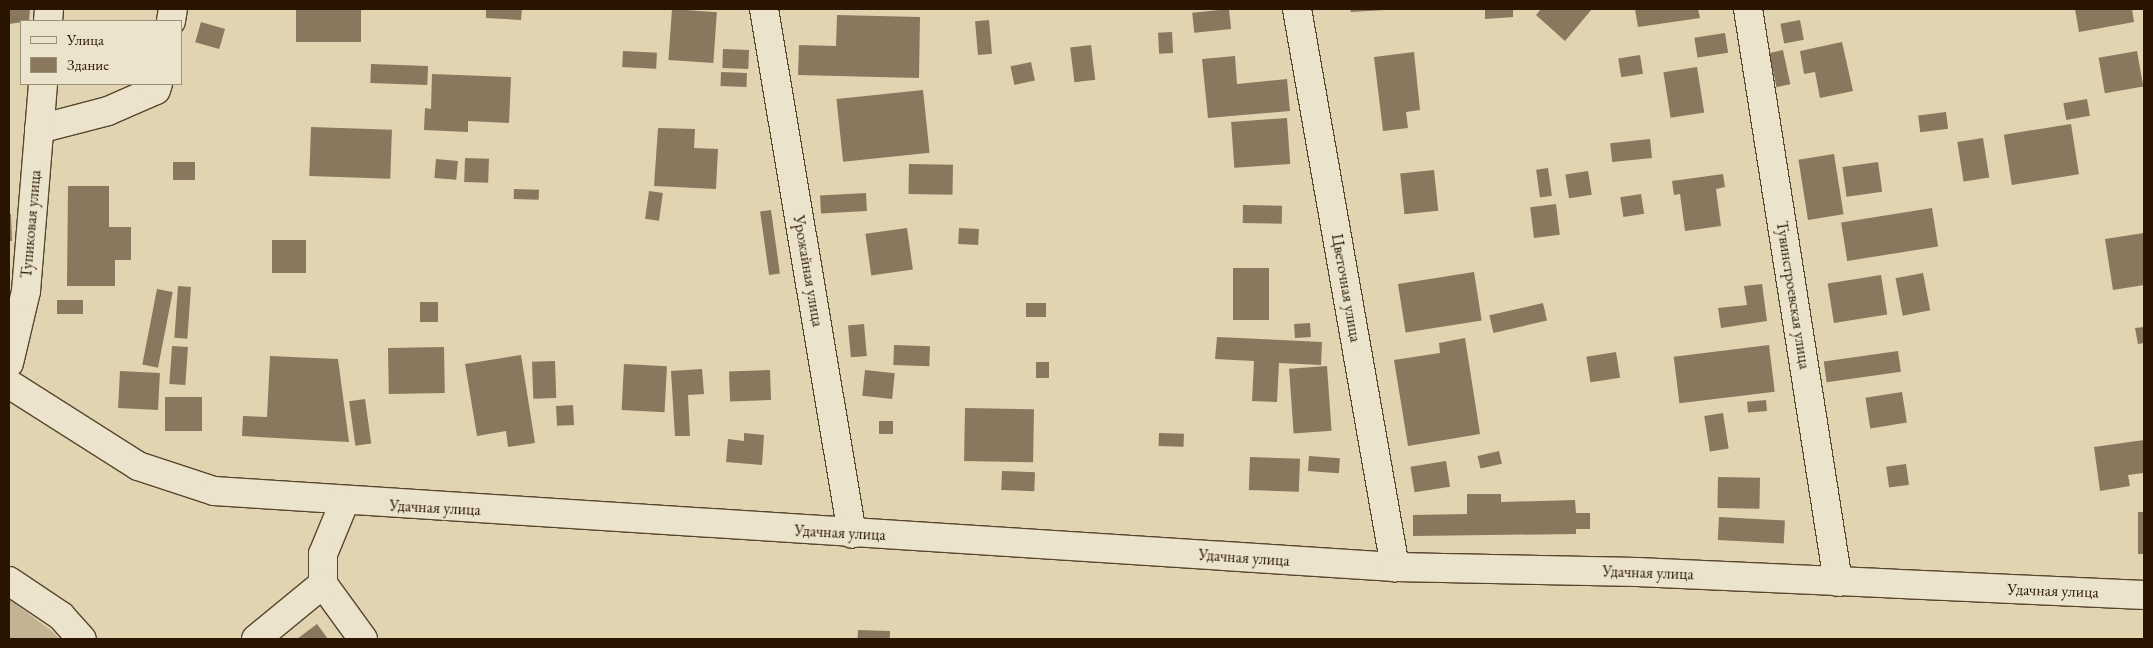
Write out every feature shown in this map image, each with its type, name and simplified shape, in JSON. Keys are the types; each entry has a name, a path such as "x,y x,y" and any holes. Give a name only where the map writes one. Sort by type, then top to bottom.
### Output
{"street":[{"name":"Урожайная улица","path":"764,9 852,534"},
{"name":"Цветочная улица","path":"1297,9 1394,567"},
{"name":"Тувинстроевская улица","path":"1748,9 1838,582"},
{"name":"Тупиковая улица","path":"9,364 26,291 42,85"},
{"path":"39,129 108,110 156,90 158,85"},
{"name":"Удачная улица","path":"9,384 104,449 164,478 214,492 344,503 1394,567 1838,582 2144,595"},
{"path":"344,503 323,554 323,584 363,639"},
{"path":"9,581 61,616 82,639"},
{"path":"256,639 323,584"}],"shaded area":[{"path":"9,599 53,632 59,639 9,639"}],"building":[{"path":"9,9 30,9 29,20 20,20 20,22 9,24"},
{"path":"296,9 361,9 361,42 296,42"},
{"path":"486,9 522,9 521,20 486,18"},
{"path":"672,9 717,12 713,63 668,60"},
{"path":"1229,9 1231,29 1194,33 1192,13"},
{"path":"1350,9 1385,9 1385,10 1351,12"},
{"path":"1485,9 1513,9 1513,17 1485,19"},
{"path":"1541,9 1592,9 1565,41 1536,15"},
{"path":"1635,9 1698,9 1700,18 1638,27"},
{"path":"2075,9 2132,9 2134,22 2079,32"},
{"path":"837,15 920,17 919,78 798,75 799,45 836,46"},
{"path":"989,20 992,54 978,55 975,21"},
{"path":"1800,20 1804,40 1784,43 1780,24"},
{"path":"201,22 225,29 219,49 195,42"},
{"path":"1172,32 1173,53 1159,54 1158,33"},
{"path":"1725,33 1728,53 1698,58 1694,38"},
{"path":"1842,42 1853,91 1820,98 1815,72 1804,74 1800,51"},
{"path":"1091,45 1095,80 1074,82 1070,48"},
{"path":"723,49 749,50 748,69 722,68"},
{"path":"1783,50 1790,84 1777,87 1769,53"},
{"path":"623,51 657,53 656,69 622,67"},
{"path":"2137,51 2143,86 2105,93 2099,58"},
{"path":"1414,52 1420,110 1406,112 1408,128 1383,131 1374,57"},
{"path":"1640,55 1643,74 1621,77 1618,58"},
{"path":"1235,56 1237,84 1287,79 1290,111 1208,118 1202,59"},
{"path":"1031,62 1035,81 1014,85 1010,66"},
{"path":"371,64 428,66 427,85 370,83"},
{"path":"1697,67 1704,112 1671,118 1663,72"},
{"path":"721,72 747,73 746,87 721,86"},
{"path":"432,74 511,77 509,123 468,121 468,132 424,130 425,108 431,109"},
{"path":"923,90 930,153 843,162 836,99"},
{"path":"2087,99 2090,116 2066,120 2063,103"},
{"path":"1946,112 1948,129 1920,132 1918,115"},
{"path":"1287,118 1290,164 1234,168 1231,122"},
{"path":"2071,124 2079,174 2012,185 2004,135"},
{"path":"311,127 392,130 390,179 309,176"},
{"path":"658,128 695,129 694,148 718,149 716,189 654,186"},
{"path":"1983,138 1989,178 1964,182 1957,142"},
{"path":"1650,139 1652,158 1612,162 1610,143"},
{"path":"1834,154 1844,214 1808,220 1798,160"},
{"path":"465,158 489,159 488,183 464,182"},
{"path":"436,159 458,161 456,180 434,178"},
{"path":"173,162 195,162 195,180 173,180"},
{"path":"1878,162 1882,192 1847,197 1842,167"},
{"path":"909,164 953,165 952,195 908,194"},
{"path":"1548,168 1552,196 1540,197 1536,170"},
{"path":"1434,170 1438,211 1404,214 1400,174"},
{"path":"1588,171 1592,195 1569,198 1565,175"},
{"path":"1723,174 1725,187 1716,189 1721,226 1685,231 1680,194 1674,195 1672,181"},
{"path":"68,186 109,186 109,227 131,227 131,260 115,260 115,286 67,286"},
{"path":"514,189 539,190 539,200 514,199"},
{"path":"649,191 663,193 659,221 645,219"},
{"path":"866,193 867,211 821,213 820,195"},
{"path":"1641,194 1644,214 1623,217 1620,197"},
{"path":"1556,204 1560,235 1534,238 1530,207"},
{"path":"1243,205 1282,206 1282,224 1243,223"},
{"path":"1932,208 1938,247 1847,261 1841,222"},
{"path":"771,210 780,273 769,275 760,212"},
{"path":"9,214 11,214 12,241 9,241"},
{"path":"907,228 913,270 871,275 865,234"},
{"path":"959,228 979,229 978,245 958,244"},
{"path":"2144,233 2144,285 2113,290 2105,239"},
{"path":"272,240 306,240 306,273 272,273"},
{"path":"1233,268 1269,268 1269,320 1233,320"},
{"path":"1474,272 1482,320 1406,332 1398,284"},
{"path":"1923,273 1930,310 1903,316 1896,278"},
{"path":"1881,275 1887,315 1834,323 1828,283"},
{"path":"1762,284 1767,321 1721,328 1718,308 1747,305 1744,286"},
{"path":"178,286 191,287 187,339 174,338"},
{"path":"157,289 173,292 158,368 142,365"},
{"path":"57,300 83,300 83,314 57,314"},
{"path":"420,302 438,302 438,322 420,322"},
{"path":"1026,303 1046,303 1046,317 1026,317"},
{"path":"1543,303 1547,321 1493,333 1489,315"},
{"path":"1310,323 1311,337 1295,338 1294,324"},
{"path":"864,324 867,356 851,357 848,325"},
{"path":"2144,327 2144,343 2138,344 2135,328"},
{"path":"1217,337 1322,342 1321,365 1279,363 1277,402 1252,401 1254,361 1215,359"},
{"path":"1465,338 1480,434 1408,446 1394,360 1440,353 1439,343"},
{"path":"894,345 930,346 929,366 893,365"},
{"path":"1769,345 1775,392 1679,403 1674,357"},
{"path":"172,346 188,347 185,385 169,384"},
{"path":"444,347 445,393 389,394 388,348"},
{"path":"1898,351 1901,372 1827,382 1824,361"},
{"path":"1616,352 1620,378 1590,382 1586,357"},
{"path":"521,355 535,443 508,447 506,431 477,436 465,364"},
{"path":"270,356 338,359 349,442 242,436 243,416 267,417"},
{"path":"555,361 556,398 533,399 532,362"},
{"path":"1036,362 1049,362 1049,378 1036,378"},
{"path":"624,364 667,366 665,412 622,410"},
{"path":"1327,366 1332,431 1294,433 1289,369"},
{"path":"702,369 704,394 688,395 690,436 675,436 671,371"},
{"path":"770,370 771,400 730,401 729,371"},
{"path":"865,370 895,373 892,399 862,396"},
{"path":"120,371 160,373 158,410 118,408"},
{"path":"1902,392 1907,423 1870,428 1865,398"},
{"path":"165,397 202,397 202,431 165,431"},
{"path":"365,399 371,444 355,446 349,401"},
{"path":"1766,400 1767,411 1748,413 1747,402"},
{"path":"573,405 574,425 557,426 556,406"},
{"path":"965,408 1034,409 1033,462 964,461"},
{"path":"1723,413 1729,449 1710,452 1704,416"},
{"path":"879,421 893,421 893,434 879,434"},
{"path":"744,433 764,435 762,465 726,462 728,439 744,441"},
{"path":"1159,433 1184,434 1184,447 1159,446"},
{"path":"2144,440 2144,473 2128,475 2130,486 2100,491 2094,447"},
{"path":"1499,451 1502,464 1480,469 1478,456"},
{"path":"1309,456 1340,458 1339,473 1308,471"},
{"path":"1250,457 1300,459 1299,492 1249,490"},
{"path":"1446,461 1450,487 1415,492 1410,467"},
{"path":"1906,464 1909,485 1889,488 1886,467"},
{"path":"1002,471 1035,472 1034,491 1001,490"},
{"path":"1718,477 1760,478 1759,509 1717,508"},
{"path":"1467,494 1501,494 1501,502 1575,500 1576,513 1590,513 1590,529 1576,529 1576,534 1413,536 1413,515 1467,514"},
{"path":"2138,512 2144,512 2144,554 2138,554"},
{"path":"1719,517 1785,520 1784,543 1718,540"},
{"path":"317,624 328,639 297,639"},
{"path":"858,630 890,631 890,639 858,639"}]}
